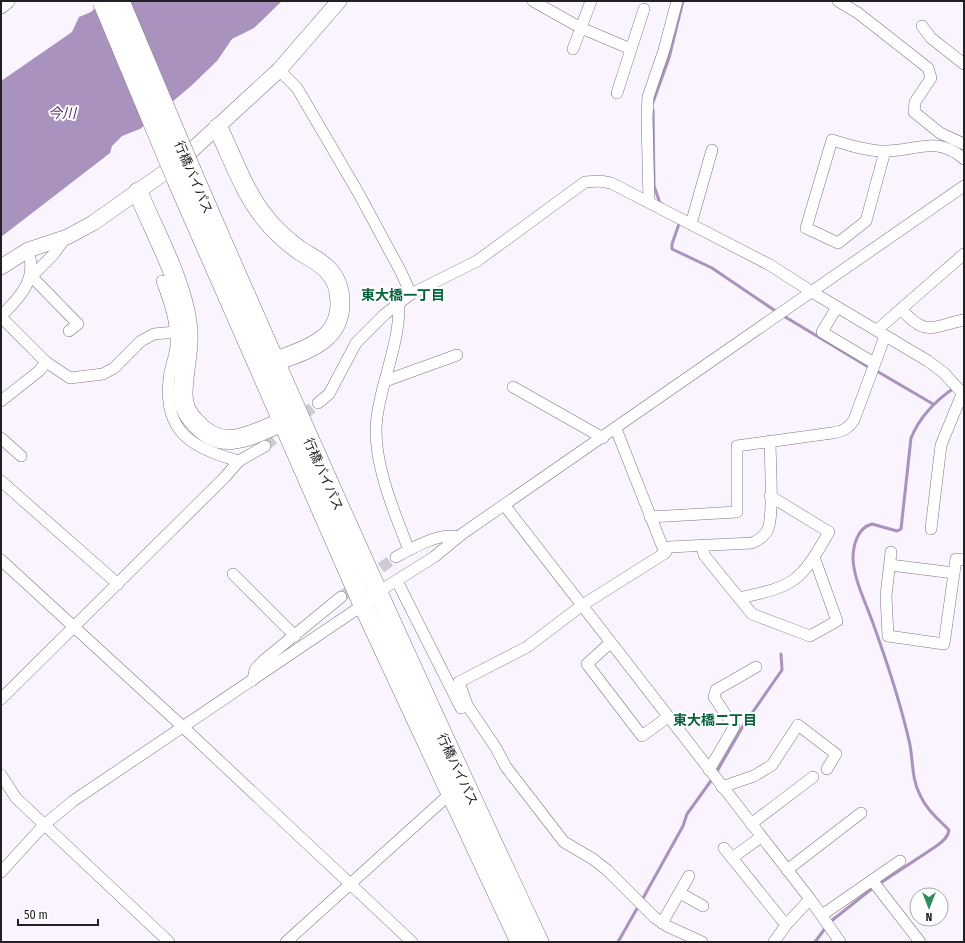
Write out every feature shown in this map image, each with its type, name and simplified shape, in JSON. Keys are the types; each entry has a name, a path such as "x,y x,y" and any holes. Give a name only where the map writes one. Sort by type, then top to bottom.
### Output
{"highway":[{"name":"行橋バイパス","path":"102,1 274,362 459,772 539,942"},
{"name":"行橋バイパス","path":"120,1 185,177 282,422 363,605 520,942"},
{"path":"218,128 254,202 266,219 283,238 328,270 334,277 340,294 340,306 337,322 326,338 317,344 274,362"},
{"path":"138,192 182,296 189,338 183,397 191,418 209,435 221,439 233,440 245,438 282,422"}],"street":[{"path":"1,6 7,1"},
{"path":"1,267 28,250 67,237 93,223 178,162 218,128 279,70 339,1"},
{"path":"533,1 581,28 631,49"},
{"path":"573,49 591,1"},
{"path":"649,202 648,97 664,50 677,1"},
{"path":"838,1 858,13 928,68 931,78 916,102 914,112 940,133 964,144"},
{"path":"617,93 644,9"},
{"path":"922,26 931,38 964,64"},
{"path":"279,70 297,88 360,194 411,294"},
{"path":"885,151 866,221 838,243 806,228 832,140 870,150 885,151 937,144 955,151 964,158"},
{"path":"691,224 712,150"},
{"path":"318,402 329,394 356,343 411,294 477,261 585,182 600,181 611,183 770,265 812,292 928,361 944,373 963,395 941,445 931,530"},
{"path":"1,872 44,825 73,801 363,605 378,592 434,557 458,537 505,506 812,292 962,191"},
{"path":"67,237 31,278 24,292 1,317 46,362 70,378 103,374 114,368 141,341 154,334 175,332"},
{"path":"28,250 31,258 31,278 78,324 69,331"},
{"path":"650,517 737,512 737,446 843,431 849,427 854,420 874,363 881,333 901,310 964,254"},
{"path":"162,281 175,323 176,347 169,379 168,397 171,414 180,431 194,445 214,454 239,461"},
{"path":"400,303 400,315 394,347 376,419 376,441 386,487 409,550"},
{"path":"837,307 822,332 874,363"},
{"path":"901,310 918,326 929,329 964,320"},
{"path":"385,381 457,355"},
{"path":"1,401 40,371 46,362"},
{"path":"513,387 603,438"},
{"path":"616,429 665,553"},
{"path":"1,438 21,456"},
{"path":"702,942 662,923 636,900 607,870 593,859 564,842 506,767 496,748 467,705 459,682 527,647 581,606 665,553 670,547 752,543 759,540 769,527 770,441"},
{"path":"1,700 239,461 266,446"},
{"path":"1,481 118,584"},
{"path":"739,598 783,587 803,573 829,532 770,496"},
{"path":"505,506 581,606 810,899 840,942"},
{"path":"396,557 409,550 450,535 458,537"},
{"path":"702,546 704,555 752,614 810,636 837,621 814,557"},
{"path":"891,552 886,596 888,636 944,644 956,559 964,560"},
{"path":"1,560 182,726 412,942"},
{"path":"890,565 954,573"},
{"path":"233,574 295,636"},
{"path":"397,581 461,708 467,705"},
{"path":"253,680 255,670 263,661 341,597"},
{"path":"610,643 586,664 642,736 668,717"},
{"path":"709,770 734,727 714,697 716,690 756,667"},
{"path":"722,787 754,776 772,765 798,725 836,754 827,769"},
{"path":"1,775 16,798 169,942"},
{"path":"751,824 813,777"},
{"path":"286,942 451,792"},
{"path":"787,870 861,813"},
{"path":"732,858 761,837"},
{"path":"724,848 786,925"},
{"path":"822,915 900,861"},
{"path":"662,923 689,876"},
{"path":"872,880 920,942"},
{"path":"680,892 703,906"},
{"path":"774,942 786,925 810,899"}],"water":[{"name":"今川","path":"102,1 282,1 254,28 232,39 217,61 191,86 140,129 122,136 112,146 110,153 1,237 1,81 72,32 79,17 91,12"}],"waterway":[{"path":"652,105 669,58 683,1"},
{"path":"653,110 654,186 660,203 662,204"},
{"path":"680,221 672,244 672,249 712,268 777,312"},
{"path":"782,315 870,368"},
{"path":"875,370 933,404"},
{"path":"879,884 940,844 946,838 949,830 929,809 917,789 910,745 898,700 856,576 853,559 854,549 859,533 867,526 872,524 897,531 901,529 911,438 919,423 929,410 954,388"},
{"path":"716,773 743,726 782,670 781,654"},
{"path":"642,900 683,826 687,814 713,778"},
{"path":"830,922 874,887"},
{"path":"618,942 639,905"},
{"path":"815,942 826,927"}],"tunnel":[{"path":"265,446 318,403"},
{"path":"341,597 396,557"}],"district":[{"name":"東大橋一丁目","path":"403,295"},
{"name":"東大橋二丁目","path":"715,720"}]}
